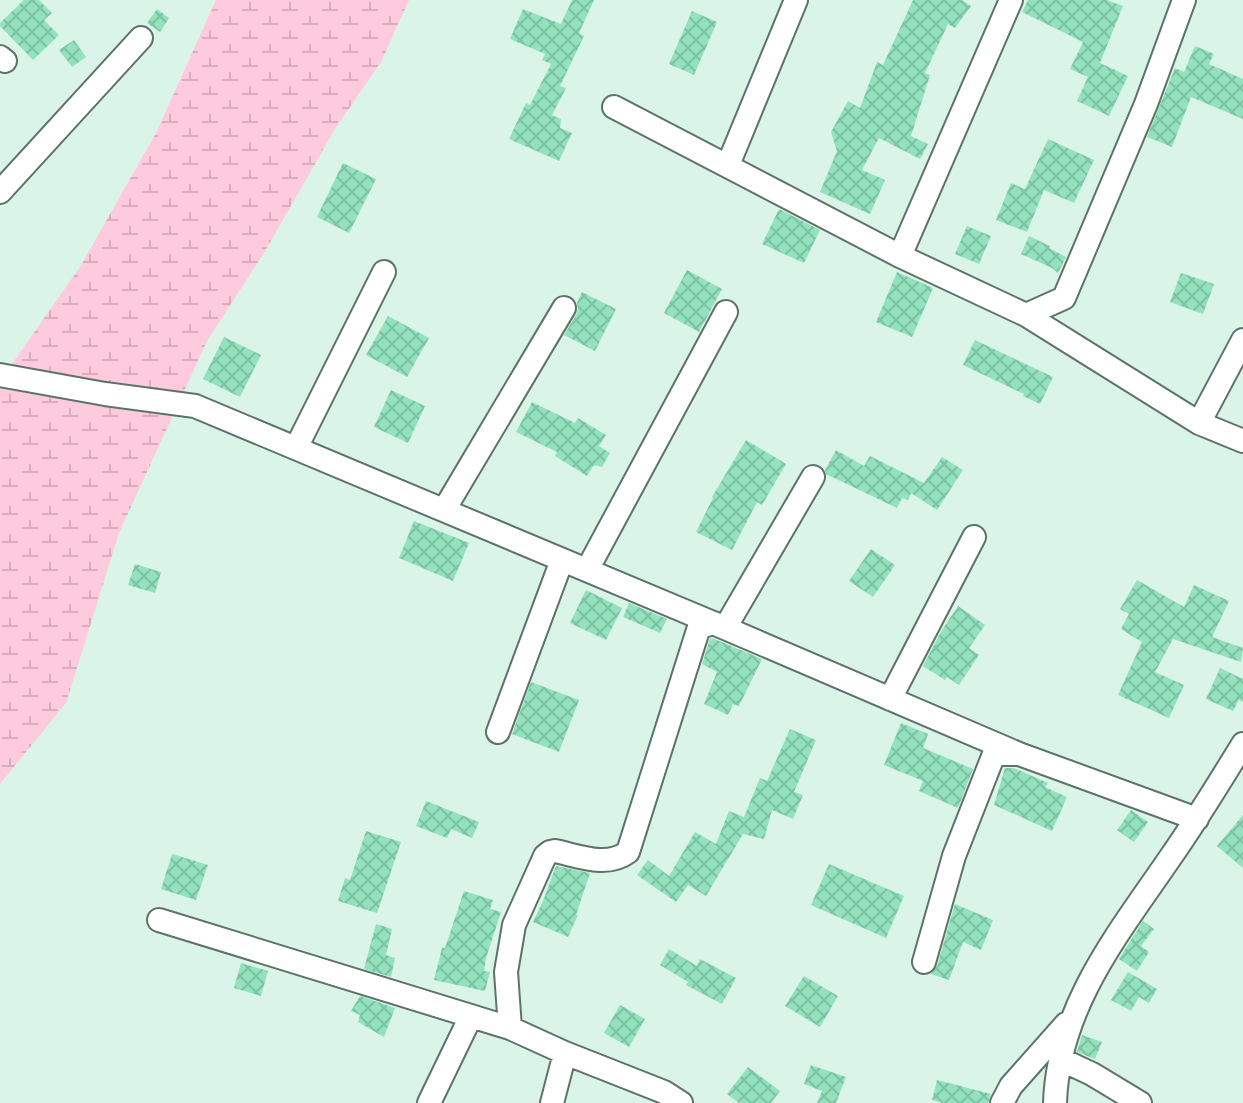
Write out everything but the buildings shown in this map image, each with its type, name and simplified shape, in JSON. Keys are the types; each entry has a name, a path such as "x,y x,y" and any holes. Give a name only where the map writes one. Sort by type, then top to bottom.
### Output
{"street":[{"path":"728,165 796,0"},
{"path":"900,256 1011,0"},
{"path":"1026,315 1064,298 1146,104 1184,0"},
{"path":"0,192 141,38"},
{"path":"614,107 900,256 1026,315 1199,423 1243,441"},
{"path":"296,448 384,272"},
{"path":"444,510 564,308"},
{"path":"587,570 726,312"},
{"path":"1199,423 1243,340"},
{"path":"0,375 195,406 1019,754 1197,819"},
{"path":"720,626 813,477"},
{"path":"890,699 974,537"},
{"path":"498,732 562,560"},
{"path":"510,1028 506,972 514,925 545,856 555,851 595,860 614,860 628,852 699,627 720,626"},
{"path":"1055,1103 1056,1077 1072,1017 1102,956 1197,819 1243,744"},
{"path":"924,962 954,856 994,754 1019,754"},
{"path":"159,920 510,1028 664,1092 681,1103"},
{"path":"429,1103 471,1016"},
{"path":"1002,1103 1011,1086 1072,1017"},
{"path":"552,1103 565,1053"},
{"path":"1060,1059 1140,1103"}],"green space":[{"path":"216,0 409,0 381,62 335,129 264,253 207,341 119,533 66,703 0,784 0,381 80,267 156,133"}]}
